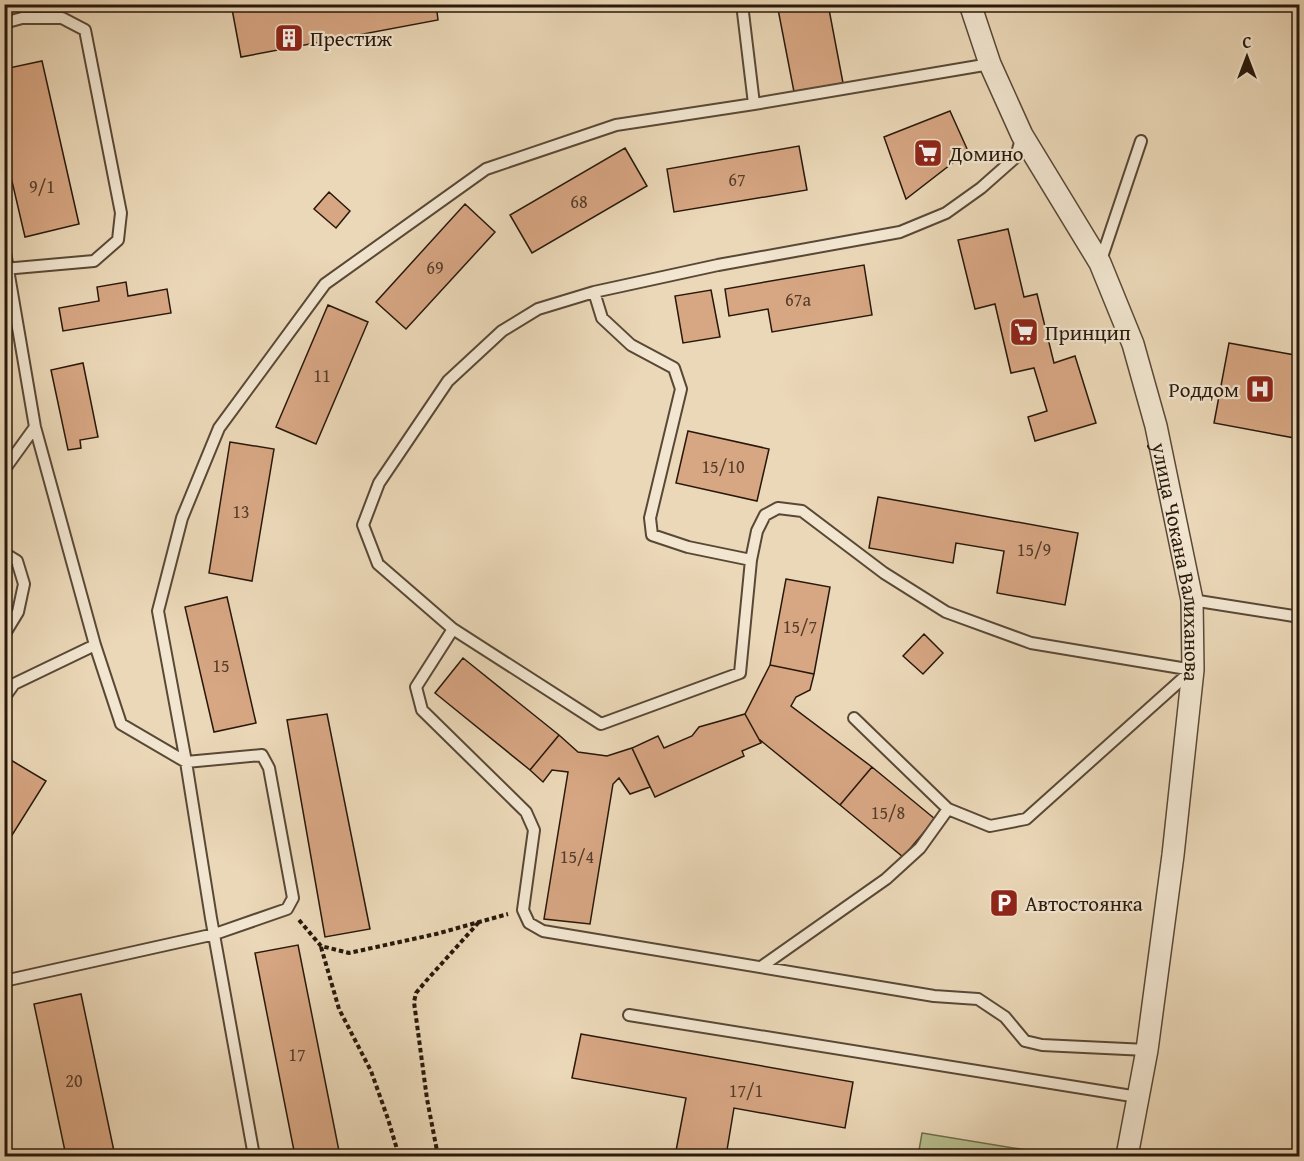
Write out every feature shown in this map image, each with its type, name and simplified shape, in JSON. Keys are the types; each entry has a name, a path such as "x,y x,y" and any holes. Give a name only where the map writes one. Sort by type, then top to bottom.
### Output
{"street":[{"name":"улица Чокана Валиханова","path":"970,4 990,64 1022,135 1100,263 1133,344 1153,416 1192,600 1193,670 1173,855 1147,1050 1127,1156"}],"lane":[{"path":"742,4 754,104"},
{"path":"4,22 22,18 62,18 85,30 121,213 118,240 94,261 7,270"},
{"path":"254,1156 158,611 182,519 219,428 326,284 486,169 616,125 990,64"},
{"path":"1022,135 1016,157 981,188 946,213 900,232 718,264 594,291 538,309 502,331 448,381 379,483 363,525 378,564 453,629 601,724 740,673 751,560 757,531 765,515 778,508 802,511 884,573 946,612 1031,643 1193,670"},
{"path":"1100,263 1141,141"},
{"path":"4,246 35,427 95,645 121,724 186,762 262,755 269,768 293,898 287,909 216,934 4,981"},
{"path":"594,291 602,318 630,345 674,368 681,389 650,518 652,535 688,547 751,560"},
{"path":"4,470 35,427"},
{"path":"4,553 17,561 24,584 18,612 4,635"},
{"path":"1192,600 1299,617"},
{"path":"453,629 416,687 422,710 526,812 534,830 524,910 529,924 543,931 934,996 978,999 1005,1017 1025,1041 1042,1045 1147,1050"},
{"path":"4,698 14,684 95,645"},
{"path":"854,718 948,809 990,826 1026,819 1193,670"},
{"path":"761,967 886,879 920,848 948,809"},
{"path":"629,1016 1138,1097"}],"path":[{"path":"287,909 321,946 339,1009 371,1071 399,1156"},
{"path":"321,946 349,953 436,934 524,910"},
{"path":"438,1156 427,1099 414,1002 416,993 479,922"}],"green space":[{"path":"922,1133 1057,1155 1057,1156 918,1156"}],"building":[{"name":"Престиж","path":"256,4 436,4 438,20 241,57 232,9"},
{"path":"777,4 828,4 843,83 794,92"},
{"path":"42,61 79,224 25,237 4,147 4,69"},
{"name":"Домино","path":"950,111 968,151 906,199 884,137"},
{"path":"799,146 807,190 674,212 667,169"},
{"path":"625,148 647,186 532,253 510,215"},
{"path":"329,192 350,211 336,228 314,209"},
{"path":"465,204 495,232 406,329 376,302"},
{"name":"Принцип","path":"1008,229 1024,297 1037,294 1054,363 1075,356 1096,423 1035,441 1028,417 1047,411 1034,368 1011,373 995,304 975,309 958,240"},
{"path":"864,265 872,315 772,332 768,309 729,316 725,289"},
{"path":"126,282 128,296 167,289 171,313 63,331 59,308 99,301 97,287"},
{"path":"711,290 720,337 683,343 675,296"},
{"path":"328,305 368,322 316,444 276,427"},
{"name":"Роддом","path":"1229,343 1300,356 1300,439 1214,423"},
{"path":"83,363 98,437 80,440 81,448 68,450 51,370"},
{"path":"688,431 769,449 757,501 676,483"},
{"path":"230,442 274,449 252,581 209,573"},
{"path":"878,497 1078,533 1065,605 997,593 1004,551 956,543 953,563 869,548"},
{"path":"786,579 830,587 814,674 770,665"},
{"path":"227,597 256,723 214,732 185,607"},
{"path":"924,634 943,653 923,674 903,656"},
{"path":"463,658 559,735 530,770 435,693"},
{"path":"770,665 814,674 810,690 796,697 791,706 872,767 840,805 760,740 761,743 745,714"},
{"path":"327,714 370,929 325,937 287,720"},
{"path":"745,714 761,743 742,751 744,756 655,797 632,748 658,736 664,748 692,736 699,727"},
{"path":"559,735 578,752 607,756 632,748 650,787 630,794 619,778 613,784 590,924 544,919 568,772 552,770 543,782 530,770"},
{"path":"4,756 46,781 4,848"},
{"path":"872,767 935,819 903,857 840,805"},
{"path":"298,945 340,1156 295,1156 255,953"},
{"path":"81,994 115,1156 66,1156 34,1004"},
{"path":"581,1034 853,1082 845,1128 734,1108 726,1156 675,1156 686,1098 572,1078"}],"place":[{"name":"Престиж","path":"289,38"},
{"name":"Домино","path":"928,153"},
{"name":"Принцип","path":"1024,332"},
{"name":"Роддом","path":"1260,389"},
{"name":"Автостоянка","path":"1004,903"}]}
